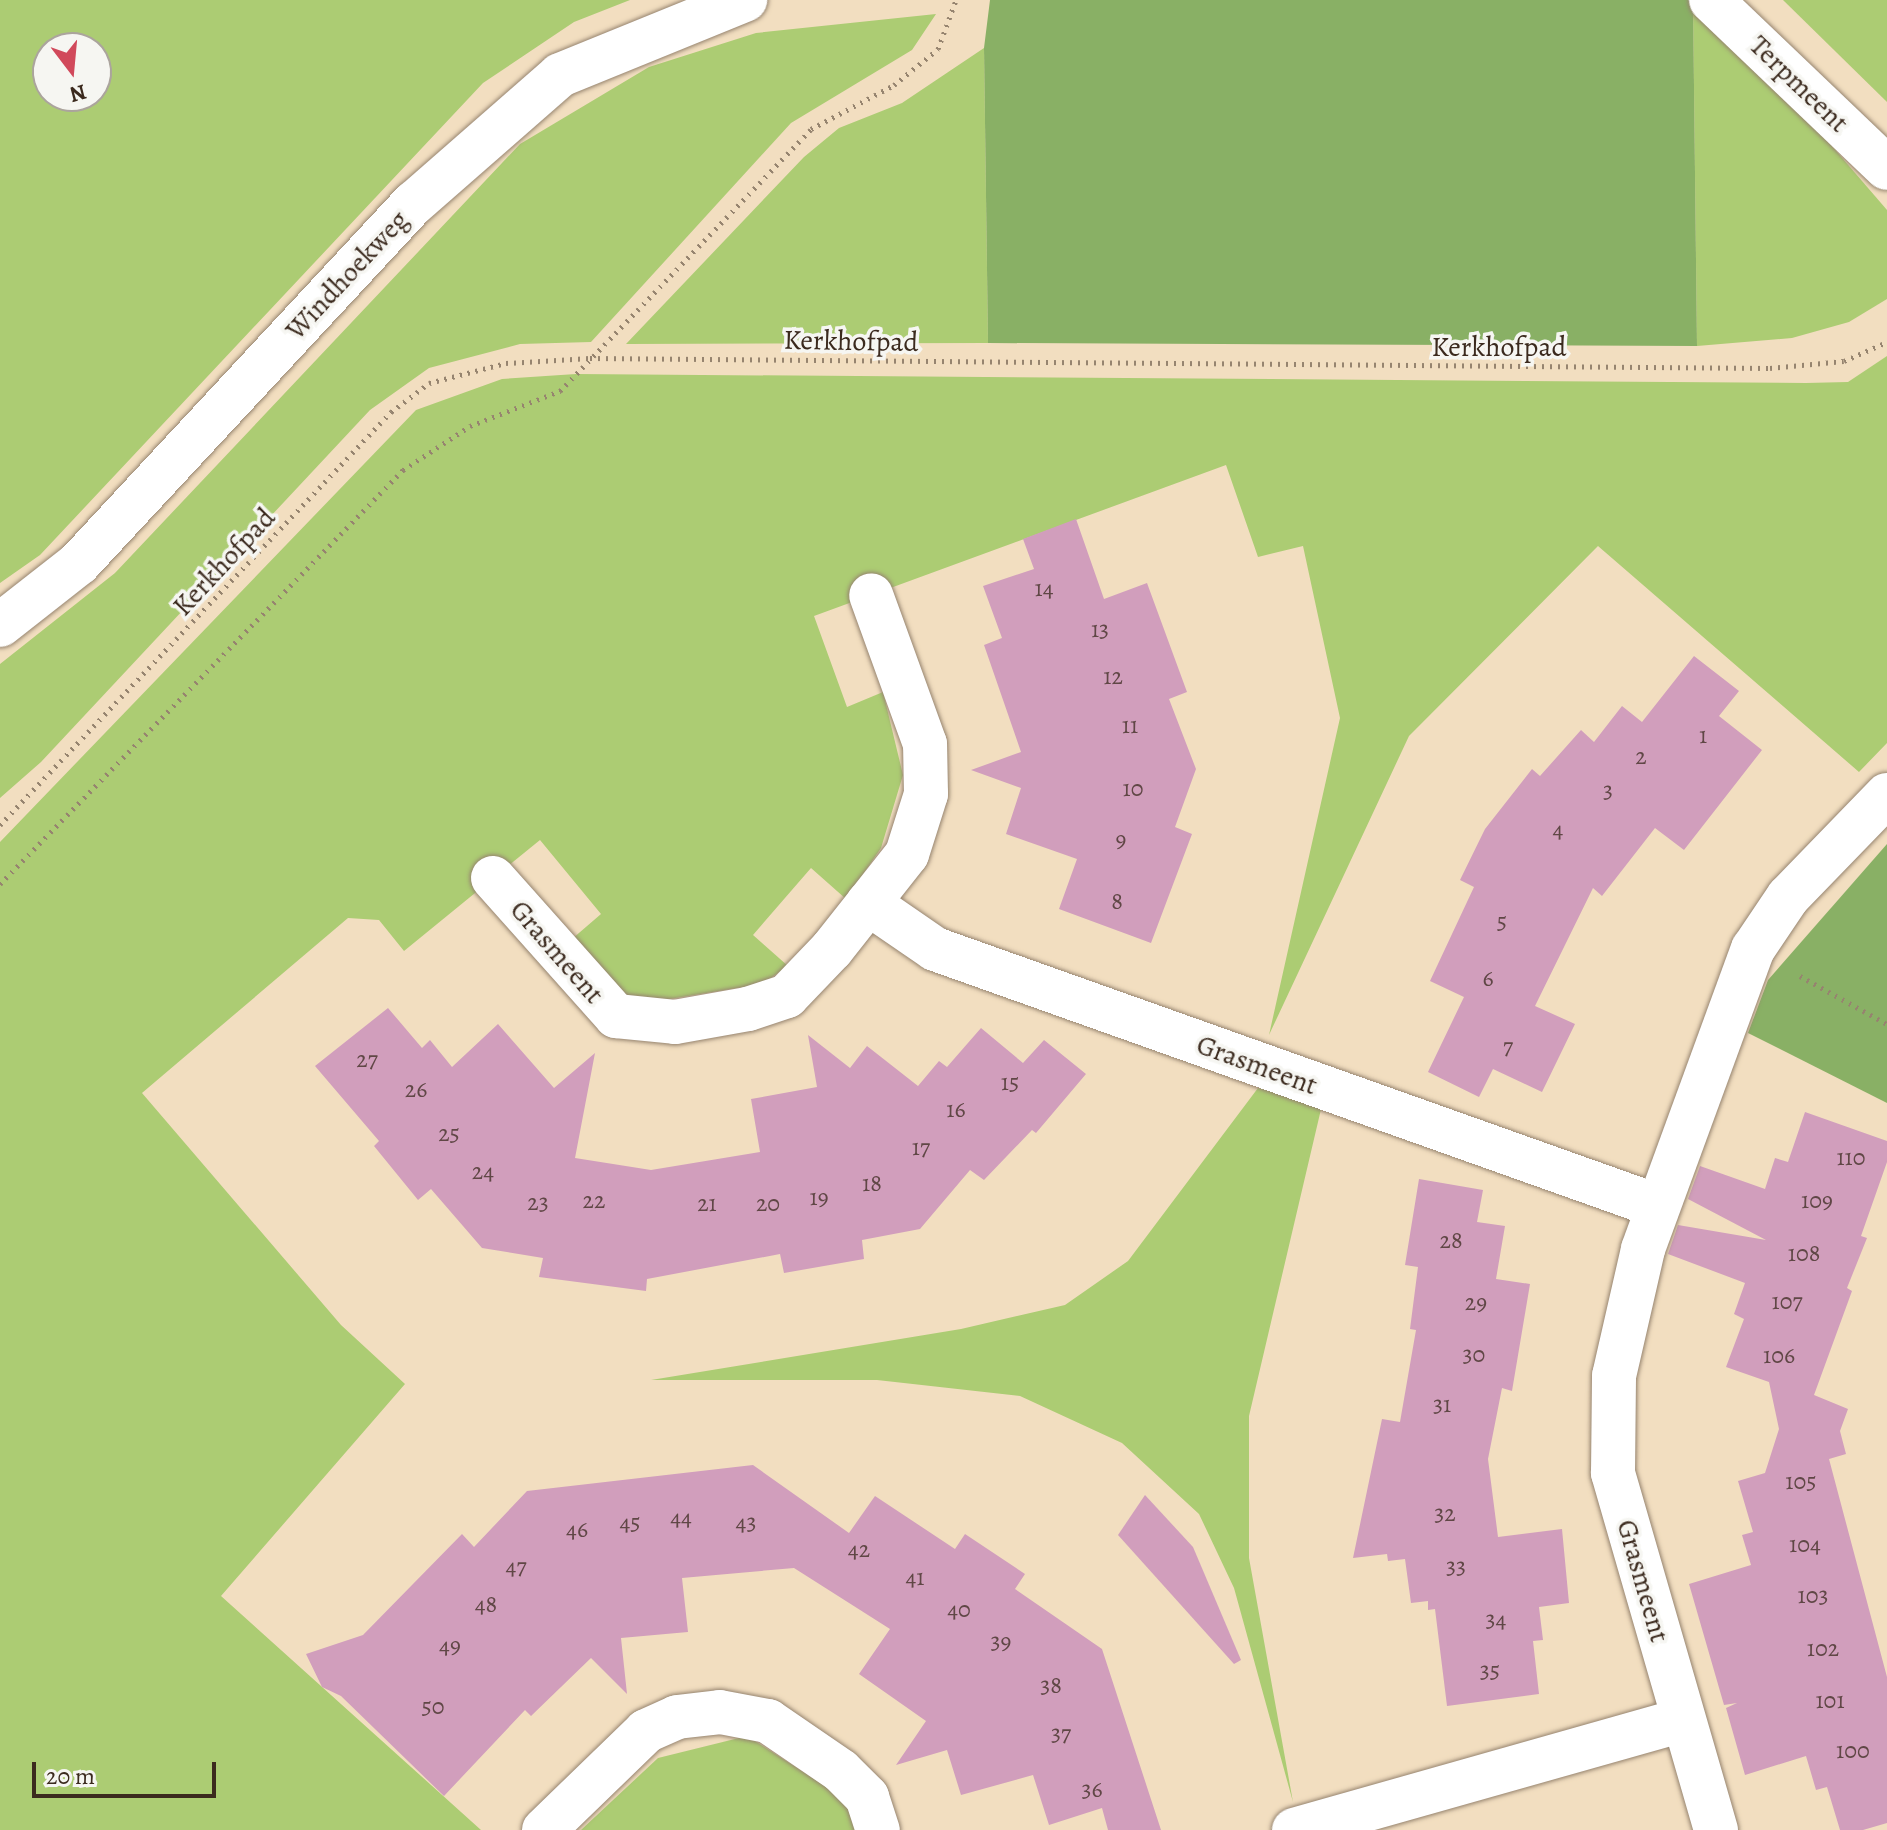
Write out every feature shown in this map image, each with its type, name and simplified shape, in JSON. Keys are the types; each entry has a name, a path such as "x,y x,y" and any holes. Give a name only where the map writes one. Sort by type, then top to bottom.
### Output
{"street":[{"name":"Windhoekweg","path":"0,625 79,563 414,203 560,75 745,0"},
{"name":"Terpmeent","path":"1711,0 1887,168"},
{"name":"Grasmeent","path":"493,878 598,1002 616,1016 639,1022 748,1009 787,996 907,854 923,805 929,765 871,595"},
{"name":"Grasmeent","path":"1716,1830 1616,1487 1609,1434 1621,1339 1657,1206 1753,949 1788,897 1887,795"},
{"name":"Grasmeent","path":"868,903 935,949 1657,1206"},
{"path":"544,1830 638,1736 677,1717 720,1712 768,1721 841,1771 867,1797 878,1830"},
{"path":"1294,1830 1683,1720"}],"path":[{"path":"0,884 403,470 470,426 560,391 811,129 894,85 938,49 956,0"},
{"name":"Kerkhofpad","path":"0,825 391,412 429,383 506,363 590,358 1770,368 1844,361 1887,342"},
{"path":"1753,949 1887,1024"}],"green space":[{"path":"0,0 630,0 574,22 483,83 40,555 0,583"},
{"path":"990,0 1693,0 1697,346 988,343 984,48"},
{"path":"1693,0 1706,0 1887,210 1887,299 1849,322 1792,338 1697,346"},
{"path":"1783,0 1887,0 1887,102"},
{"path":"936,14 912,50 791,123 591,342 520,344 429,368 370,410 41,762 0,798 0,664 115,573 520,144 649,67 756,33"},
{"path":"984,48 988,343 626,344 804,157 839,128 902,103"},
{"path":"1887,356 1887,743 1859,772 1598,546 1409,736 1269,1035 1340,718 1303,546 1258,557 1226,465 814,616 847,707 883,692 903,775 881,848 846,899 811,868 753,935 788,966 762,984 657,1001 629,999 572,939 601,914 540,840 404,951 379,920 348,918 142,1093 341,1325 405,1384 221,1596 481,1830 0,1830 0,842 416,410 502,379 576,374 1806,383 1848,382"},
{"path":"1887,844 1887,1103 1748,1033 1768,980"},
{"path":"1258,1088 1322,1105 1249,1416 1249,1558 1293,1802 1234,1588 1199,1514 1122,1443 1020,1396 877,1380 651,1380 961,1329 1065,1305 1128,1261"},
{"path":"747,1736 844,1798 856,1830 581,1830 658,1758"}],"building":[{"path":"1076,519 1104,599 1147,583 1187,692 1169,699 1196,769 1175,827 1192,834 1151,943 1059,909 1077,859 1006,834 1021,788 971,770 1021,752 984,645 1002,638 983,586 1034,569 1023,539"},
{"path":"1694,656 1739,691 1719,716 1762,750 1684,850 1655,828 1602,896 1593,888 1535,1006 1575,1024 1542,1092 1493,1069 1479,1097 1428,1072 1464,997 1430,981 1474,887 1460,880 1485,829 1532,769 1540,776 1581,730 1594,742 1622,706 1642,722"},
{"path":"388,1008 422,1048 430,1040 452,1067 498,1024 554,1088 595,1053 575,1158 651,1170 760,1152 751,1099 817,1087 808,1035 850,1068 867,1046 918,1086 939,1061 947,1067 981,1028 1023,1063 1044,1040 1086,1074 1036,1133 1032,1130 984,1180 970,1170 920,1229 862,1240 864,1259 784,1273 780,1254 647,1279 646,1291 539,1277 543,1258 482,1248 431,1189 418,1200 374,1146 379,1141 315,1066"},
{"path":"1805,1112 1887,1141 1887,1162 1861,1236 1867,1238 1847,1288 1852,1291 1814,1395 1848,1409 1840,1431 1846,1454 1829,1459 1887,1677 1887,1823 1863,1830 1840,1830 1827,1787 1816,1790 1806,1756 1745,1775 1726,1708 1737,1703 1724,1705 1689,1584 1751,1565 1742,1535 1753,1532 1738,1481 1765,1473 1779,1429 1769,1382 1726,1367 1744,1319 1734,1314 1745,1283 1668,1254 1678,1225 1766,1240 1688,1199 1700,1166 1765,1189 1775,1158 1788,1162"},
{"path":"1419,1179 1483,1190 1477,1222 1505,1226 1496,1279 1530,1284 1512,1391 1502,1388 1488,1459 1498,1537 1562,1529 1569,1603 1539,1607 1543,1640 1533,1641 1539,1694 1447,1706 1435,1609 1428,1610 1428,1601 1411,1603 1405,1559 1388,1561 1387,1554 1353,1558 1382,1419 1400,1422 1416,1330 1410,1329 1418,1267 1405,1265"},
{"path":"753,1465 849,1533 875,1496 955,1549 965,1534 1025,1574 1015,1589 1102,1649 1161,1830 1108,1830 1102,1808 1049,1825 1033,1775 961,1795 947,1750 896,1765 926,1721 859,1674 890,1629 794,1568 682,1578 688,1632 621,1638 627,1694 591,1658 531,1716 525,1710 444,1796 341,1696 322,1687 306,1654 363,1635 462,1534 474,1547 527,1491"},
{"path":"1145,1495 1193,1547 1241,1660 1234,1664 1118,1535"}]}
